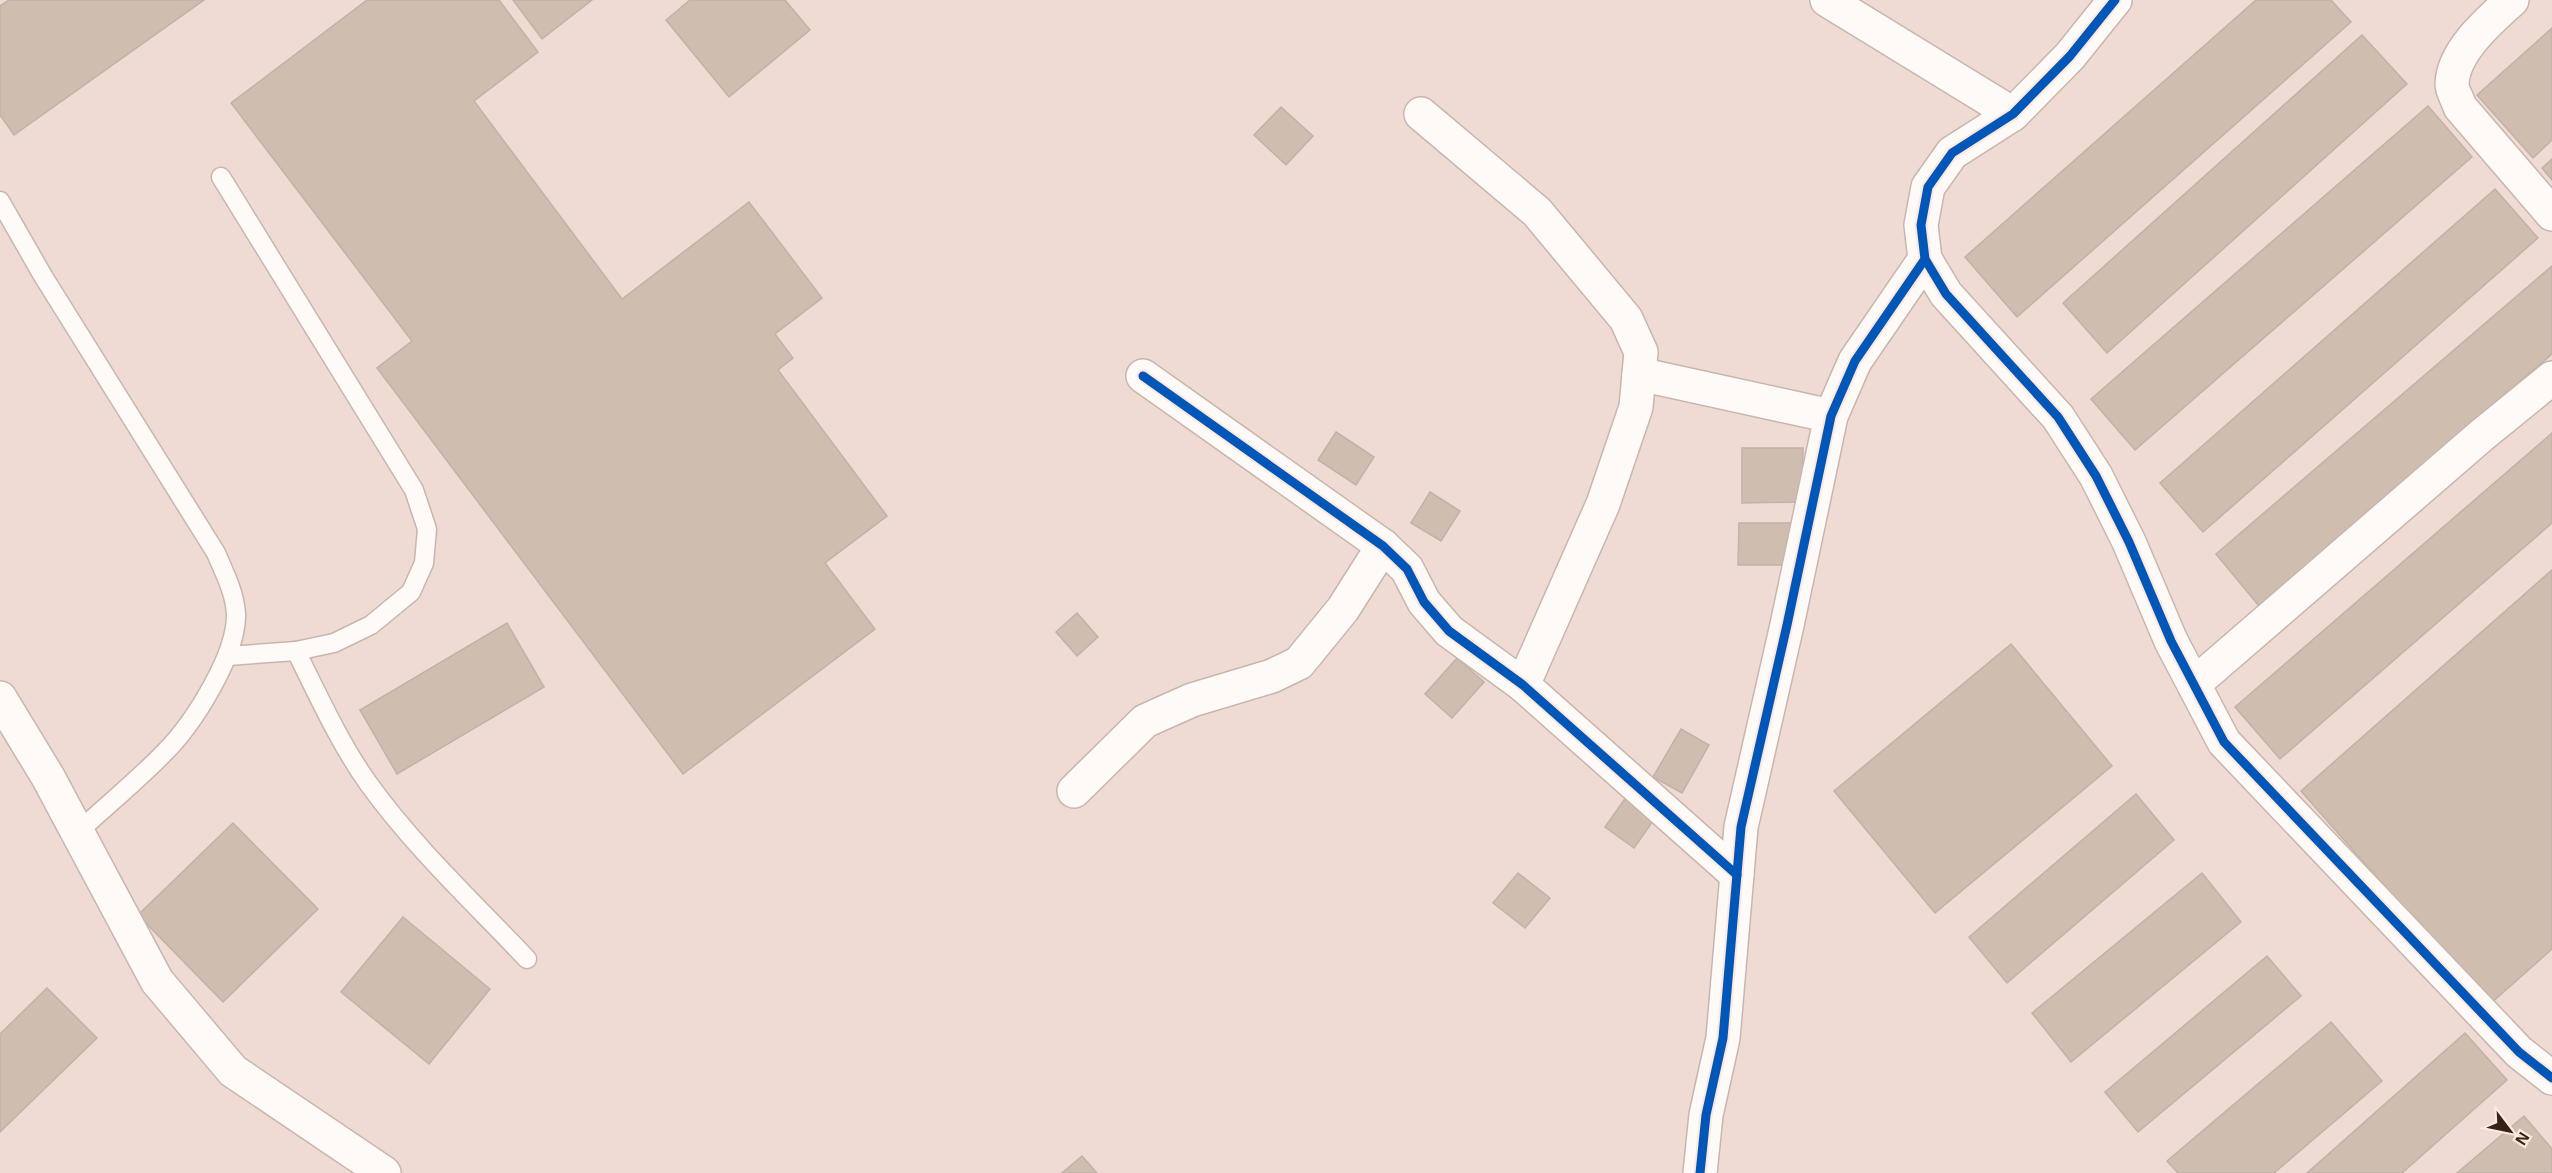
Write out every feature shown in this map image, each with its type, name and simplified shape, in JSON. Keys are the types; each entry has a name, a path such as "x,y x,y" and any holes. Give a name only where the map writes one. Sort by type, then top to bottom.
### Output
{"street":[{"path":"1827,0 2013,114"},
{"path":"2115,0 2070,56 2013,114 1952,153 1928,188 1921,225 1925,259 1946,294 2058,417 2096,476 2129,542 2171,641 2224,742 2519,1052 2552,1078"},
{"path":"2512,0 2479,28 2459,61 2452,84 2460,107 2552,214"},
{"path":"1421,114 1537,212 1626,319 1641,352 1636,406 1603,504 1523,685"},
{"path":"1700,1173 1706,1115 1724,1038 1741,827 1831,416 1855,361 1925,259"},
{"path":"1639,374 1831,416"},
{"path":"1143,376 1383,546 1407,569 1424,602 1449,631 1523,685 1737,874"},
{"path":"2194,684 2482,435 2552,378"},
{"path":"1074,791 1145,721 1192,700 1272,676 1299,663 1343,609 1383,546"},
{"path":"0,698 48,777 157,981 233,1071 384,1173"}],"lane":[{"path":"221,177 414,490 427,529 424,563 411,592 371,625 334,643 296,651 228,656"},
{"path":"0,201 43,276 216,553 231,591 236,615 228,656 204,700 167,750 77,833"},
{"path":"296,651 336,731 368,783 411,835 527,959"}],"building":[{"path":"9,0 204,0 14,135 0,115 0,6"},
{"path":"367,0 499,0 538,52 474,101 622,299 749,202 822,298 775,334 793,358 778,370 887,516 825,563 875,629 683,774 377,368 412,341 231,103"},
{"path":"513,0 592,0 542,39"},
{"path":"690,0 785,0 810,30 729,97 666,20"},
{"path":"2256,0 2331,0 2351,22 2017,317 1965,257"},
{"path":"2552,28 2552,140 2533,158 2477,95"},
{"path":"2362,35 2407,84 2107,353 2063,303"},
{"path":"2428,106 2472,157 2135,450 2091,399"},
{"path":"1281,107 1313,136 1286,165 1254,135"},
{"path":"2552,159 2552,180 2542,168"},
{"path":"2495,189 2538,238 2203,532 2160,483"},
{"path":"2552,266 2552,354 2259,606 2216,554"},
{"path":"1336,432 1374,457 1356,485 1318,460"},
{"path":"2552,433 2552,523 2280,759 2235,707"},
{"path":"1742,448 1803,448 1802,502 1742,503"},
{"path":"1430,492 1460,511 1441,541 1411,523"},
{"path":"1739,523 1791,523 1790,565 1738,565"},
{"path":"2552,570 2552,949 2489,1005 2301,791"},
{"path":"1077,613 1098,637 1077,656 1056,632"},
{"path":"507,623 544,687 397,774 360,710"},
{"path":"2011,644 2112,766 1935,913 1834,791"},
{"path":"1457,658 1484,682 1452,718 1425,694"},
{"path":"1681,729 1709,745 1682,793 1653,777"},
{"path":"1629,793 1658,814 1634,848 1605,827"},
{"path":"2136,794 2174,840 2007,983 1969,937"},
{"path":"233,823 318,909 223,1002 138,915"},
{"path":"1518,873 1550,898 1525,928 1493,903"},
{"path":"2202,873 2241,922 2071,1062 2032,1013"},
{"path":"403,917 490,989 429,1064 341,992"},
{"path":"2267,956 2301,996 2138,1132 2105,1092"},
{"path":"47,988 97,1038 0,1132 0,1034"},
{"path":"2331,1022 2382,1081 2274,1173 2178,1173 2167,1161"},
{"path":"2465,1033 2507,1080 2402,1173 2307,1173"},
{"path":"2524,1116 2552,1149 2552,1173 2457,1173"},
{"path":"1082,1156 1097,1173 1062,1173"}],"cycle path":[{"path":"2115,0 2070,56 2013,114 1952,153 1928,187 1921,225 1925,259 1946,294 2058,417 2096,476 2129,542 2171,641 2224,742 2519,1052 2552,1078"},
{"path":"1700,1173 1706,1115 1723,1038 1741,827 1831,416 1855,361 1925,259"},
{"path":"1143,376 1383,546 1407,569 1424,602 1449,631 1523,685 1737,875"}]}
